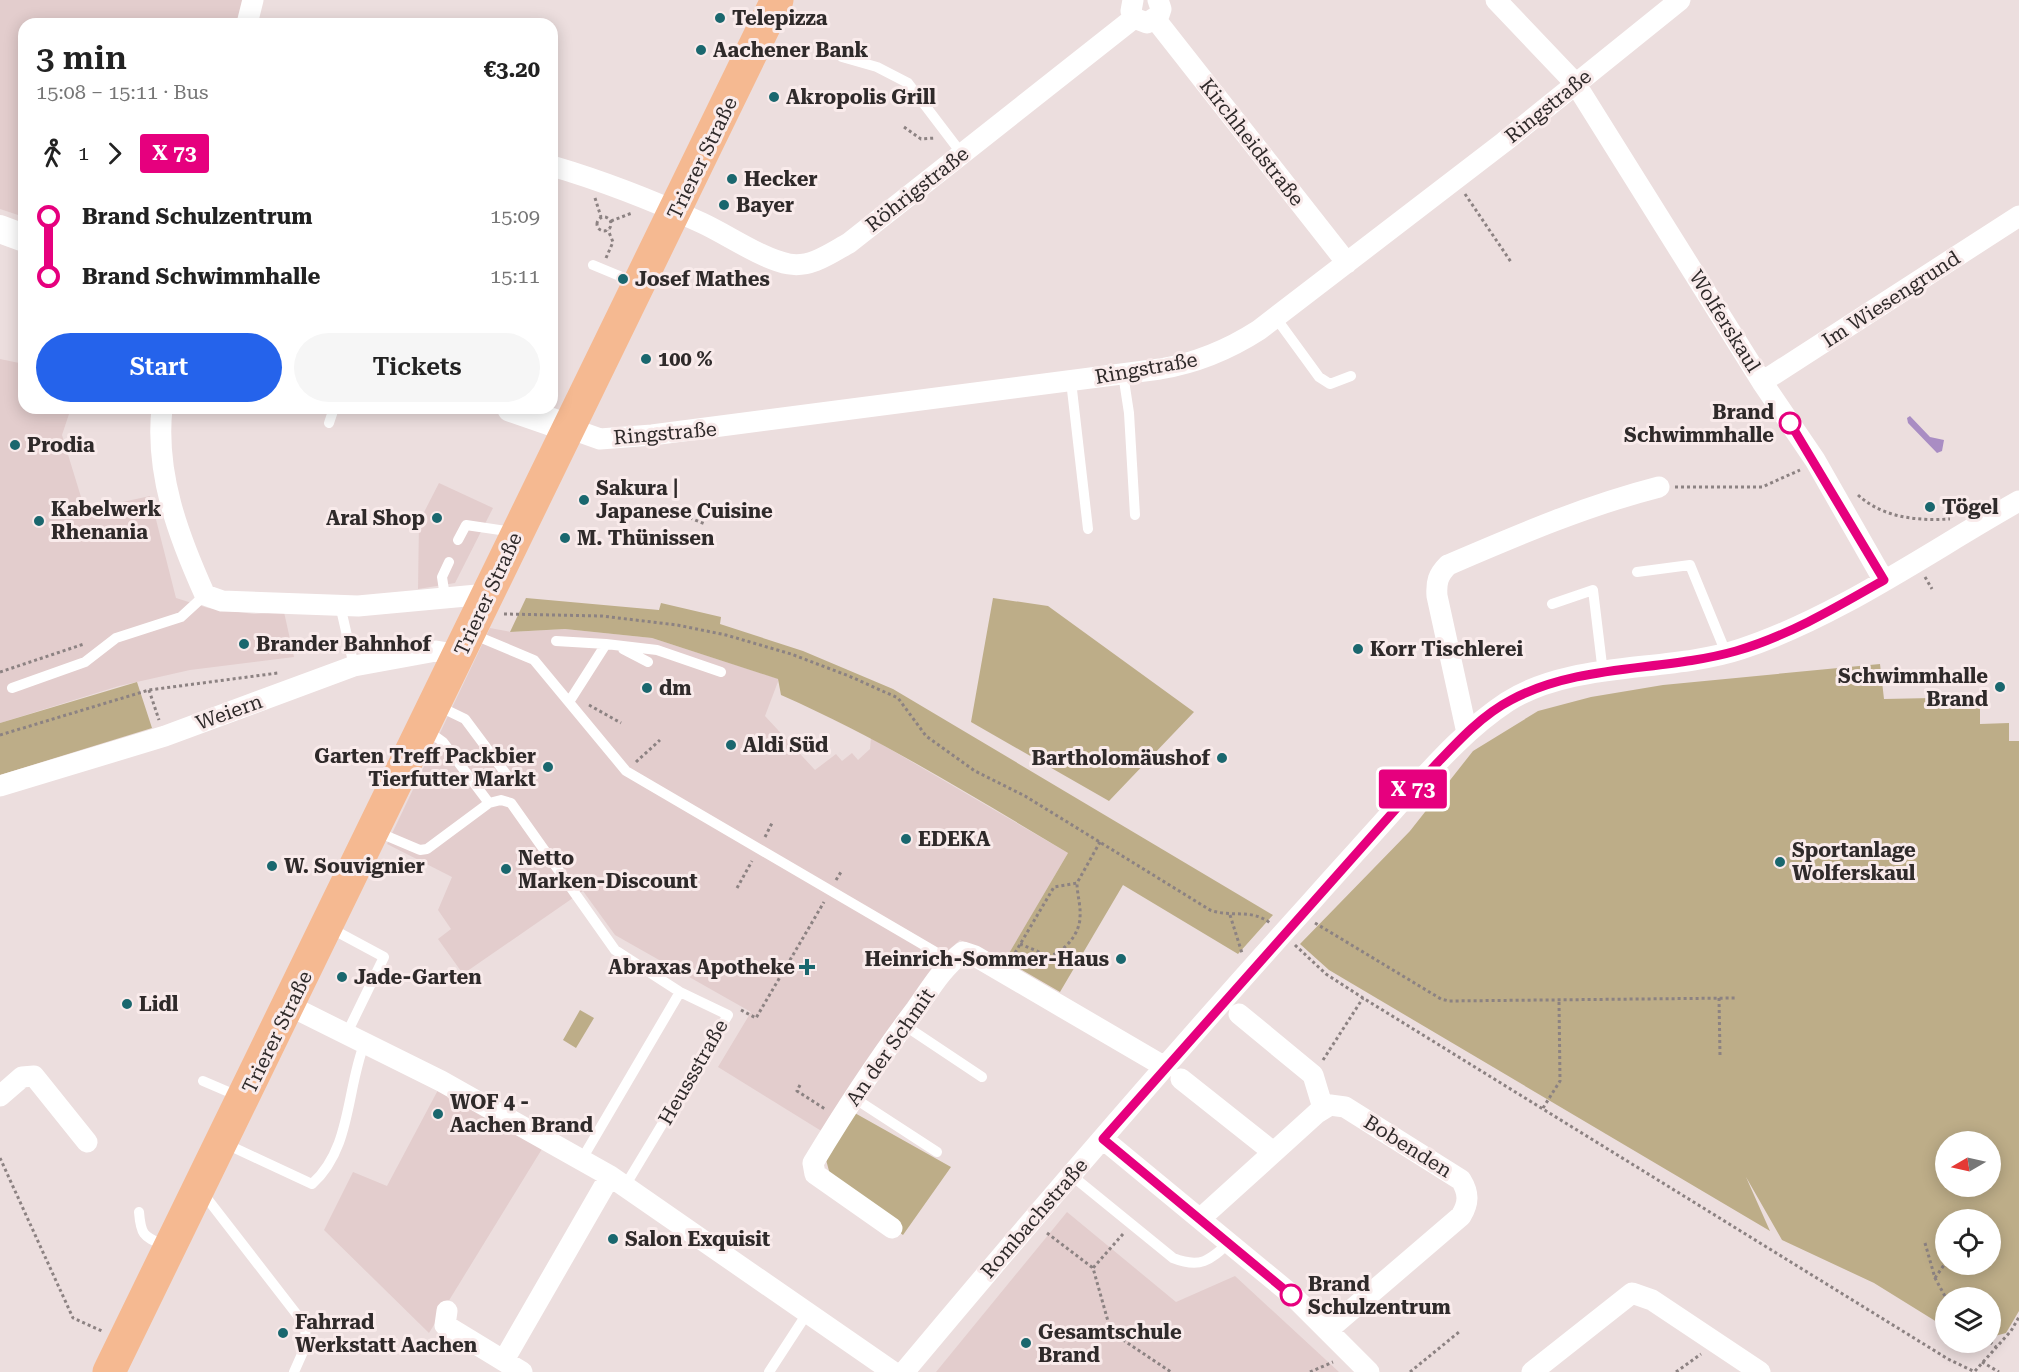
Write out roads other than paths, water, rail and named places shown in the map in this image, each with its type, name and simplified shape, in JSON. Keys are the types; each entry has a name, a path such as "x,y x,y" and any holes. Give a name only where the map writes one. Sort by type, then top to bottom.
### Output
{"main road":[{"name":"Trierer Straße","path":"109,1372 290,1006 516,533 676,212 777,0"}],"street":[{"path":"249,18 253,0"},
{"name":"Wolferskaul","path":"1496,0 1575,83 1762,382 1815,460 1884,580"},
{"name":"Ringstraße","path":"569,428 600,439 652,435 1123,374 1180,366 1202,360 1229,349 1276,318 1455,180 1680,0"},
{"name":"Röhrigstraße","path":"558,168 588,177 676,212 772,258 789,264 804,264 822,258 849,243 962,154 1133,9"},
{"name":"Kirchheidstraße","path":"1133,9 1147,23 1157,10 1347,263"},
{"name":"Im Wiesengrund","path":"1762,382 2019,216"},
{"path":"0,229 18,236"},
{"path":"161,414 159,437 165,485 188,558 206,595 222,601 340,605 379,605 445,597 474,624"},
{"path":"528,414 569,428"},
{"path":"1467,733 1437,596 1436,583 1440,574 1448,565 1549,522 1603,502 1659,487"},
{"path":"1884,580 2019,501"},
{"name":"Rombachstraße","path":"904,1372 1030,1221 1103,1139 1173,1073 1256,964 1282,934 1467,733 1508,701 1529,691 1552,683 1604,673 1688,662 1726,653 1779,636 1884,580"},
{"name":"Weiern","path":"0,786 165,736 354,666 436,651 474,624"},
{"path":"951,961 963,952 1004,972 1173,1073 1273,1152"},
{"name":"An der Schmit","path":"892,1228 815,1174 813,1163 840,1118 904,1024 951,961"},
{"path":"290,1006 514,1120 582,1159 618,1181 808,1311 892,1372"},
{"path":"1201,1218 1323,1108 1313,1075 1239,1014"},
{"path":"0,1096 22,1077 34,1076 87,1142"},
{"name":"Bobenden","path":"1323,1108 1330,1105 1345,1107 1454,1174 1466,1188 1468,1200 1461,1216 1328,1330"},
{"path":"1103,1139 1230,1242 1328,1330 1369,1372"},
{"path":"504,1360 618,1181"},
{"path":"1532,1372 1632,1293 1652,1300 1760,1372"},
{"path":"447,1311 445,1325 522,1372"}],"lane":[{"path":"842,57 877,67 908,83 962,154"},
{"path":"594,265 640,285"},
{"path":"1276,318 1319,377 1330,384 1351,376"},
{"path":"1123,374 1129,413 1135,515"},
{"path":"1071,381 1088,529"},
{"path":"329,423 332,414"},
{"path":"459,540 466,525 516,533"},
{"path":"445,597 442,577 449,562"},
{"path":"1637,572 1690,565 1726,653"},
{"path":"1552,604 1593,590 1604,673"},
{"path":"12,688 85,663 116,638 181,617 206,595"},
{"path":"340,605 354,666"},
{"path":"474,624 534,660 626,771 951,961"},
{"path":"556,640 657,650 722,672"},
{"path":"569,702 610,644"},
{"path":"610,644 648,662"},
{"path":"430,716 465,719 509,778"},
{"path":"374,831 420,850 427,849 489,803 443,741 430,716"},
{"name":"Heussstraße","path":"489,803 501,800 511,804 615,950 680,992 728,1015 618,1181"},
{"path":"222,1143 312,1184 326,1172 341,1140 356,1065 356,1038 384,957 327,926"},
{"path":"582,1159 680,992"},
{"path":"904,1024 982,1077"},
{"path":"203,1081 244,1099"},
{"path":"854,1098 937,1152"},
{"path":"1071,1175 1173,1258 1185,1263 1199,1263 1211,1259 1230,1242"},
{"path":"200,1189 305,1325 306,1346 294,1372"},
{"path":"139,1212 144,1236 170,1249"},
{"path":"769,1372 808,1311"}],"place":[{"name":"Telepizza","path":"720,18"},
{"name":"Aachener Bank","path":"701,50"},
{"name":"Akropolis Grill","path":"774,97"},
{"name":"Hecker","path":"732,179"},
{"name":"Bayer","path":"724,205"},
{"name":"Josef Mathes","path":"623,279"},
{"name":"100 %","path":"646,359"},
{"name":"Brand Schwimmhalle","path":"1790,423"},
{"name":"Prodia","path":"15,445"},
{"name":"Sakura | Japanese Cuisine","path":"584,500"},
{"name":"Tögel","path":"1930,507"},
{"name":"Aral Shop","path":"437,518"},
{"name":"Kabelwerk Rhenania","path":"39,521"},
{"name":"M. Thünissen","path":"565,538"},
{"name":"Brander Bahnhof","path":"244,644"},
{"name":"Korr Tischlerei","path":"1358,649"},
{"name":"Schwimmhalle Brand","path":"2000,687"},
{"name":"dm","path":"647,688"},
{"name":"Aldi Süd","path":"731,745"},
{"name":"Bartholomäushof","path":"1222,758"},
{"name":"Garten Treff Packbier Tierfutter Markt","path":"548,767"},
{"name":"EDEKA","path":"906,839"},
{"name":"Sportanlage Wolferskaul","path":"1780,862"},
{"name":"W. Souvignier","path":"272,866"},
{"name":"Netto Marken-Discount","path":"506,869"},
{"name":"Heinrich-Sommer-Haus","path":"1121,959"},
{"name":"Abraxas Apotheke","path":"807,967"},
{"name":"Jade-Garten","path":"342,977"},
{"name":"Lidl","path":"127,1004"},
{"name":"WOF 4 - Aachen Brand","path":"438,1114"},
{"name":"Salon Exquisit","path":"613,1239"},
{"name":"Brand Schulzentrum","path":"1291,1295"},
{"name":"Fahrrad Werkstatt Aachen","path":"283,1333"},
{"name":"Gesamtschule Brand","path":"1026,1343"}]}
